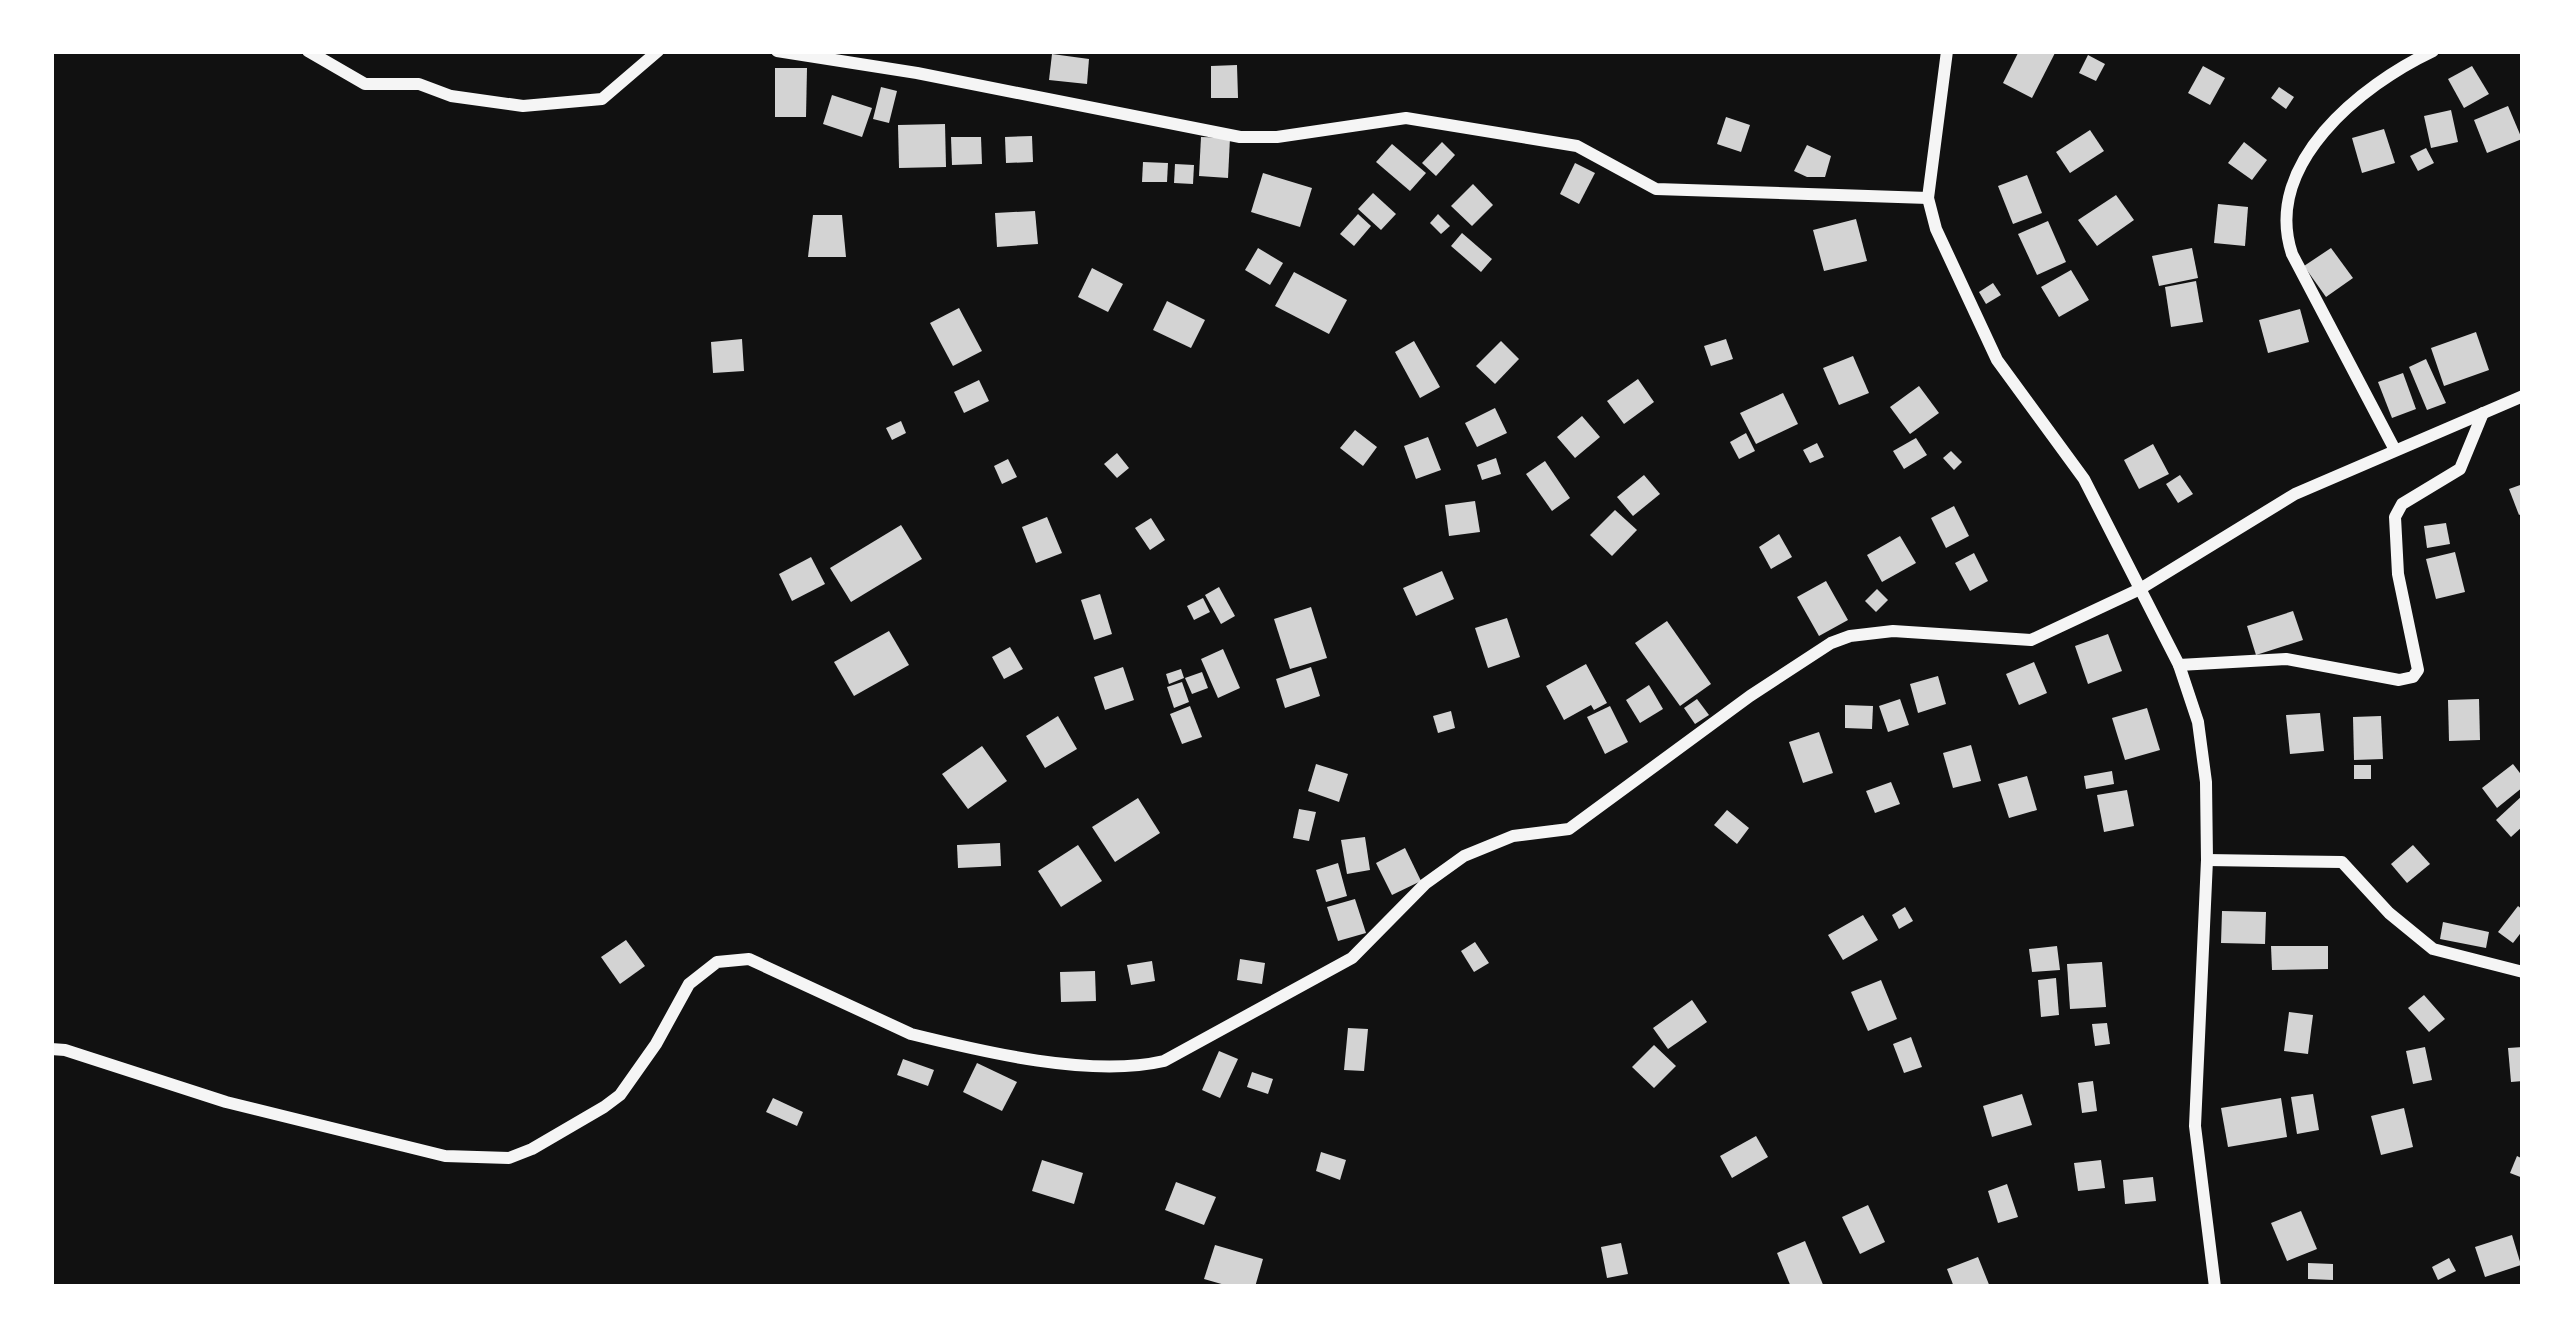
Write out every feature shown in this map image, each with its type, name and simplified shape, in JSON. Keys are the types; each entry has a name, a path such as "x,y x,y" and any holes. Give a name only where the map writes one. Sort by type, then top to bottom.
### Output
{"street":[{"path":"308,51 364,85 419,85 451,96 523,106 602,99 658,51"},
{"path":"777,51 917,73 1240,136 1277,136 1406,118 1577,146 1656,189 1928,198"},
{"path":"1947,51 1928,198 1936,229 1997,360 2084,479 2179,665 2198,722 2206,782 2207,860 2194,1126 2215,1287"},
{"path":"2395,450 2285,233 2294,175 2303,156 2372,85 2433,51"},
{"path":"51,1049 226,1102 445,1156 481,1160 532,1150 620,1095 656,1044 689,984 717,962 749,959 911,1034 933,1039 1046,1061 1164,1061 1352,958 1425,884 1464,856 1513,836 1569,829 1750,696 1831,643 1894,631 2019,642 2140,589 2295,494 2523,396"},
{"path":"2179,665 2286,659 2399,680 2413,677 2418,670 2398,574 2395,517 2402,504 2460,469 2483,413"},
{"path":"2207,860 2342,862 2389,913 2433,949 2523,972"}],"building":[{"path":"2019,51 2056,51 2032,98 2003,83"},
{"path":"1052,54 1089,59 1087,84 1049,80"},
{"path":"2088,55 2105,64 2096,81 2079,73"},
{"path":"1237,65 1238,98 1211,98 1211,66"},
{"path":"2203,66 2225,78 2210,105 2188,93"},
{"path":"2472,66 2489,94 2464,108 2448,79"},
{"path":"775,68 807,68 806,117 775,117"},
{"path":"881,87 897,91 889,123 873,119"},
{"path":"2279,87 2294,97 2286,109 2271,98"},
{"path":"832,95 872,108 862,137 823,124"},
{"path":"2508,106 2522,139 2487,153 2474,120"},
{"path":"2451,110 2458,142 2431,148 2424,116"},
{"path":"1726,117 1750,125 1741,152 1717,144"},
{"path":"945,124 946,167 899,168 898,125"},
{"path":"2384,129 2395,163 2362,173 2352,138"},
{"path":"2090,130 2104,151 2070,173 2056,152"},
{"path":"1032,136 1033,162 1006,163 1005,137"},
{"path":"951,137 981,137 982,164 952,165"},
{"path":"1201,137 1230,138 1228,178 1199,176"},
{"path":"1442,142 1455,155 1436,176 1422,163"},
{"path":"2244,142 2267,160 2252,180 2228,163"},
{"path":"1392,144 1426,173 1410,191 1376,162"},
{"path":"1807,145 1831,156 1825,177 1794,171"},
{"path":"2426,148 2434,163 2418,171 2410,156"},
{"path":"1143,162 1168,163 1167,182 1142,182"},
{"path":"1575,163 1595,173 1579,204 1560,194"},
{"path":"1175,164 1194,165 1193,184 1174,183"},
{"path":"1263,173 1312,188 1300,227 1251,212"},
{"path":"2027,175 2042,213 2013,224 1998,186"},
{"path":"1473,184 1493,205 1472,226 1451,206"},
{"path":"1373,193 1396,214 1381,230 1358,209"},
{"path":"2116,195 2134,220 2097,246 2078,220"},
{"path":"2218,204 2248,207 2245,246 2214,243"},
{"path":"1035,211 1038,244 997,247 995,213"},
{"path":"1358,214 1371,226 1354,246 1340,234"},
{"path":"1438,214 1450,226 1441,234 1430,223"},
{"path":"813,215 842,215 846,257 808,257"},
{"path":"1856,219 1867,261 1824,271 1813,230"},
{"path":"2048,221 2066,262 2037,275 2018,234"},
{"path":"1462,233 1492,259 1481,272 1451,246"},
{"path":"1258,248 1283,263 1270,285 1245,270"},
{"path":"2192,248 2198,278 2159,286 2152,256"},
{"path":"2331,248 2353,278 2326,297 2304,266"},
{"path":"1092,268 1123,284 1108,312 1078,297"},
{"path":"2071,270 2089,300 2059,317 2041,287"},
{"path":"1294,272 1347,300 1329,334 1275,306"},
{"path":"2196,281 2203,322 2171,327 2165,287"},
{"path":"1993,283 2001,295 1986,304 1979,292"},
{"path":"1167,301 1205,320 1191,348 1153,330"},
{"path":"959,308 982,351 953,366 930,323"},
{"path":"2300,309 2309,342 2268,353 2259,320"},
{"path":"2476,332 2489,370 2444,386 2431,348"},
{"path":"742,339 744,371 713,373 711,342"},
{"path":"1726,339 1733,359 1711,366 1704,346"},
{"path":"1414,341 1440,387 1420,398 1395,352"},
{"path":"1501,341 1519,359 1495,384 1476,366"},
{"path":"1853,356 1869,393 1839,405 1823,368"},
{"path":"2426,359 2446,403 2427,410 2409,367"},
{"path":"2403,373 2416,409 2392,418 2378,382"},
{"path":"1638,379 1654,402 1624,424 1607,401"},
{"path":"979,380 989,401 964,413 954,392"},
{"path":"1919,386 1939,413 1910,434 1890,407"},
{"path":"1783,393 1798,424 1756,444 1740,413"},
{"path":"1495,408 1507,433 1477,447 1465,423"},
{"path":"1582,416 1600,437 1575,458 1557,437"},
{"path":"901,421 906,433 892,440 886,428"},
{"path":"1355,430 1377,447 1363,466 1340,448"},
{"path":"1746,433 1755,451 1739,459 1730,442"},
{"path":"1428,437 1441,470 1416,479 1404,446"},
{"path":"1916,438 1927,455 1904,469 1893,451"},
{"path":"1817,443 1824,457 1810,463 1803,450"},
{"path":"2153,444 2169,474 2139,489 2124,460"},
{"path":"1951,451 1962,462 1954,470 1943,458"},
{"path":"1117,453 1129,468 1117,478 1104,464"},
{"path":"1496,458 1501,474 1482,480 1477,465"},
{"path":"1008,459 1017,477 1002,484 994,466"},
{"path":"1545,461 1570,498 1552,511 1526,474"},
{"path":"1644,475 1660,494 1633,516 1617,497"},
{"path":"2180,475 2193,494 2178,503 2166,484"},
{"path":"2523,484 2523,513 2519,515 2509,489"},
{"path":"1475,501 1480,532 1449,536 1445,505"},
{"path":"1954,506 1969,536 1946,548 1931,518"},
{"path":"1615,510 1637,530 1612,556 1590,535"},
{"path":"1047,517 1062,553 1036,563 1022,527"},
{"path":"1151,518 1165,540 1150,550 1135,528"},
{"path":"2446,523 2450,544 2427,548 2424,526"},
{"path":"901,525 922,559 851,602 830,568"},
{"path":"1779,534 1792,557 1771,569 1759,547"},
{"path":"1900,536 1916,563 1882,582 1867,555"},
{"path":"2455,552 2465,592 2436,599 2426,559"},
{"path":"1974,553 1988,581 1970,591 1955,563"},
{"path":"811,557 825,584 792,601 779,574"},
{"path":"1442,571 1454,599 1416,616 1403,588"},
{"path":"1826,581 1848,620 1819,636 1797,597"},
{"path":"1219,587 1235,616 1221,624 1205,595"},
{"path":"1877,589 1888,600 1876,612 1865,601"},
{"path":"1100,594 1112,634 1094,640 1081,600"},
{"path":"1203,598 1210,612 1194,620 1187,606"},
{"path":"1311,607 1327,658 1290,669 1274,619"},
{"path":"2293,611 2303,640 2256,655 2247,626"},
{"path":"1507,618 1520,657 1488,668 1475,628"},
{"path":"1667,621 1711,684 1680,706 1635,643"},
{"path":"889,631 909,665 854,696 834,662"},
{"path":"2108,634 2122,671 2088,684 2075,646"},
{"path":"1010,647 1023,669 1004,679 992,657"},
{"path":"1223,649 1240,688 1218,698 1201,659"},
{"path":"2034,662 2047,693 2019,705 2006,674"},
{"path":"1586,664 1607,703 1594,710 1591,705 1564,720 1546,686"},
{"path":"1123,667 1134,700 1105,710 1094,677"},
{"path":"1311,667 1320,696 1285,708 1276,679"},
{"path":"1181,669 1184,678 1169,684 1166,674"},
{"path":"1202,672 1208,688 1192,694 1185,678"},
{"path":"1938,676 1946,704 1918,713 1910,684"},
{"path":"1182,682 1189,702 1174,708 1167,687"},
{"path":"1649,685 1663,709 1640,723 1626,700"},
{"path":"1697,699 1709,715 1695,724 1684,708"},
{"path":"1900,699 1909,725 1888,732 1879,706"},
{"path":"2479,699 2480,740 2449,741 2448,700"},
{"path":"1845,705 1873,706 1872,729 1845,728"},
{"path":"1190,706 1202,737 1182,744 1170,714"},
{"path":"1610,706 1628,742 1605,754 1587,717"},
{"path":"2147,708 2160,750 2125,760 2112,718"},
{"path":"1451,711 1455,728 1438,733 1433,716"},
{"path":"2320,713 2324,751 2290,754 2286,715"},
{"path":"1058,716 1077,749 1045,768 1026,736"},
{"path":"2381,716 2383,759 2354,760 2353,717"},
{"path":"1819,732 1833,773 1803,783 1789,742"},
{"path":"1971,745 1981,781 1953,788 1943,753"},
{"path":"982,746 1007,781 968,809 942,774"},
{"path":"1316,764 1348,774 1339,802 1308,791"},
{"path":"2513,764 2523,777 2523,787 2497,808 2482,788"},
{"path":"2354,765 2371,765 2371,779 2354,779"},
{"path":"2112,771 2114,784 2086,789 2084,776"},
{"path":"2027,776 2037,810 2009,818 1998,784"},
{"path":"1891,782 1900,804 1875,813 1866,791"},
{"path":"2127,790 2134,826 2104,832 2097,795"},
{"path":"2523,795 2523,826 2511,837 2496,820"},
{"path":"1138,798 1160,833 1115,862 1092,827"},
{"path":"1299,809 1316,812 1309,841 1293,838"},
{"path":"1727,810 1749,828 1737,844 1714,825"},
{"path":"1365,837 1370,870 1347,874 1341,840"},
{"path":"1000,843 1001,866 958,868 957,845"},
{"path":"1078,845 1102,881 1061,907 1038,871"},
{"path":"2413,845 2430,864 2407,883 2391,864"},
{"path":"1405,848 1421,881 1392,895 1376,863"},
{"path":"1338,863 1347,896 1326,902 1316,870"},
{"path":"1355,899 1366,933 1338,941 1327,907"},
{"path":"2518,906 2523,910 2523,930 2513,943 2498,932"},
{"path":"1905,907 1913,921 1899,929 1892,915"},
{"path":"2222,911 2266,912 2265,944 2221,943"},
{"path":"1863,915 1878,940 1843,960 1828,935"},
{"path":"2443,922 2489,932 2486,948 2440,939"},
{"path":"626,940 645,966 620,984 601,957"},
{"path":"1475,942 1489,963 1474,972 1461,951"},
{"path":"2057,946 2060,970 2032,972 2029,949"},
{"path":"2271,946 2328,946 2328,969 2272,970"},
{"path":"1240,959 1265,963 1262,984 1237,980"},
{"path":"1152,961 1155,981 1131,985 1127,965"},
{"path":"2102,962 2106,1007 2070,1009 2067,964"},
{"path":"1095,971 1096,1001 1061,1002 1060,972"},
{"path":"2056,978 2059,1015 2041,1017 2038,980"},
{"path":"1881,980 1897,1019 1868,1031 1851,992"},
{"path":"2424,995 2445,1019 2429,1032 2408,1008"},
{"path":"1692,1000 1707,1022 1668,1049 1653,1028"},
{"path":"2289,1012 2313,1015 2308,1054 2284,1051"},
{"path":"2107,1023 2110,1044 2095,1046 2092,1024"},
{"path":"1348,1028 1368,1029 1364,1071 1344,1070"},
{"path":"1911,1037 1922,1067 1904,1073 1893,1044"},
{"path":"1654,1045 1676,1066 1654,1088 1632,1067"},
{"path":"2425,1047 2432,1080 2413,1084 2406,1051"},
{"path":"2523,1047 2523,1081 2511,1082 2508,1048"},
{"path":"1219,1051 1238,1059 1220,1098 1202,1090"},
{"path":"903,1059 934,1070 928,1086 897,1075"},
{"path":"977,1063 1017,1082 1002,1111 963,1092"},
{"path":"1252,1072 1273,1079 1268,1094 1247,1087"},
{"path":"2093,1081 2097,1111 2082,1113 2078,1083"},
{"path":"2022,1094 2032,1125 1992,1137 1983,1106"},
{"path":"2313,1094 2319,1130 2297,1134 2291,1097"},
{"path":"773,1098 803,1112 797,1126 766,1112"},
{"path":"2281,1098 2287,1137 2228,1147 2221,1108"},
{"path":"2404,1108 2413,1147 2381,1155 2371,1116"},
{"path":"1756,1136 1768,1157 1732,1178 1720,1156"},
{"path":"1321,1152 1346,1160 1340,1180 1316,1171"},
{"path":"2517,1156 2523,1159 2523,1178 2510,1173"},
{"path":"1042,1160 1083,1173 1074,1204 1032,1191"},
{"path":"2101,1160 2105,1188 2078,1191 2074,1163"},
{"path":"2153,1177 2156,1201 2125,1204 2123,1180"},
{"path":"1176,1182 1216,1197 1204,1225 1165,1210"},
{"path":"2007,1184 2018,1217 1998,1223 1988,1191"},
{"path":"1868,1205 1885,1242 1860,1254 1842,1217"},
{"path":"2301,1211 2317,1249 2287,1261 2271,1223"},
{"path":"2512,1235 2521,1265 2485,1277 2475,1247"},
{"path":"1805,1241 1824,1287 1791,1287 1777,1253"},
{"path":"1621,1243 1628,1274 1607,1278 1601,1247"},
{"path":"1215,1245 1263,1259 1255,1287 1204,1279"},
{"path":"1978,1257 1990,1287 1954,1287 1947,1269"},
{"path":"2449,1258 2456,1271 2438,1280 2432,1267"},
{"path":"2308,1263 2333,1264 2333,1280 2308,1279"}]}
